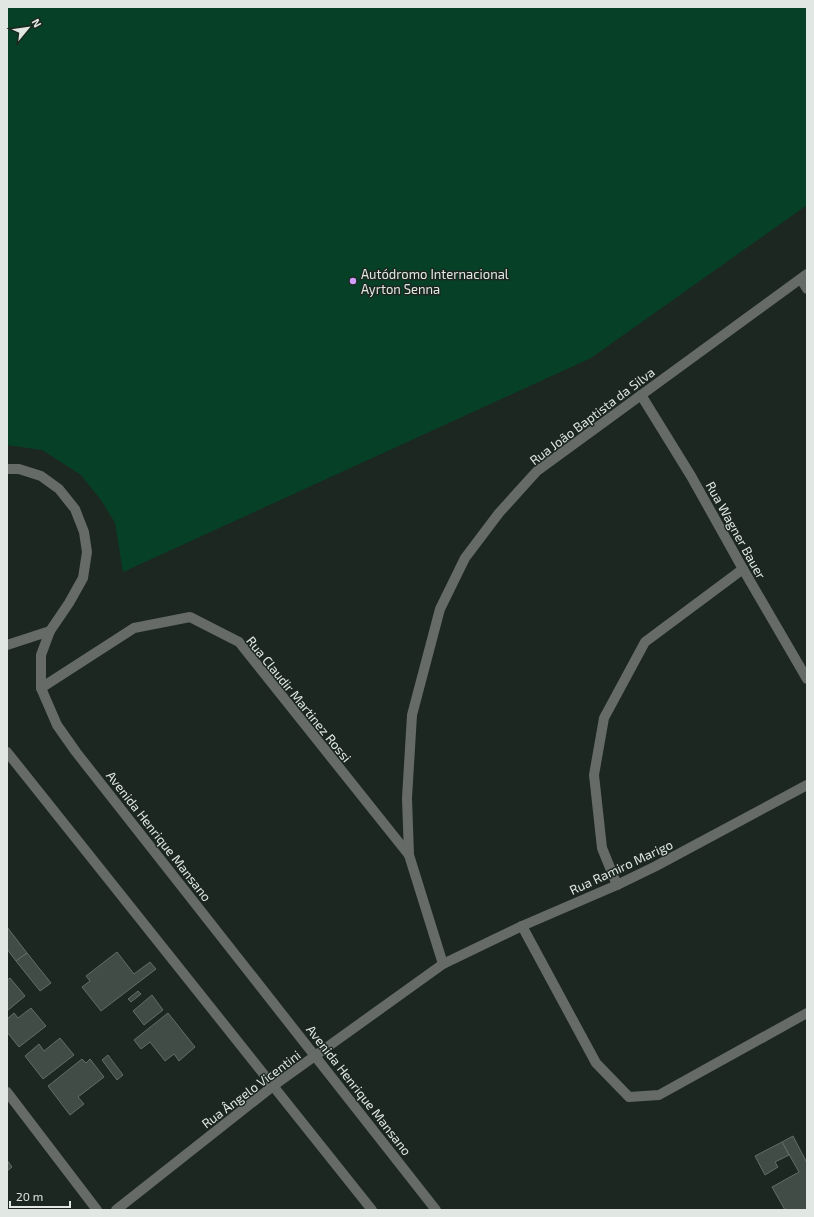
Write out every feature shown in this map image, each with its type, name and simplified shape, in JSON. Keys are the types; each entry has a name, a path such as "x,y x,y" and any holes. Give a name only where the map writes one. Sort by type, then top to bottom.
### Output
{"street":[{"path":"804,276 807,289"},
{"name":"Rua João Baptista da Silva","path":"409,855 407,798 412,715 440,609 465,558 499,512 537,471 804,276"},
{"name":"Rua Wagner Bauer","path":"641,395 691,476 807,679"},
{"name":"Avenida Henrique Mansano","path":"7,469 19,469 41,476 59,489 76,509 84,532 87,552 83,578 69,604 50,631 41,656 41,688 57,725 76,752 436,1210"},
{"path":"617,885 602,848 594,775 604,718 645,642 743,569"},
{"name":"Rua Claudir Martinez Rossi","path":"41,688 134,628 190,617 239,642 409,855 443,964"},
{"path":"7,646 50,631"},
{"path":"7,752 372,1210"},
{"name":"Rua Ramiro Marigo","path":"443,964 522,926 617,885 656,866 807,785"},
{"path":"522,926 596,1063 629,1097 659,1094 807,1013"},
{"name":"Rua Ângelo Vicentini","path":"116,1210 273,1086 443,964"},
{"path":"7,1092 97,1210"}],"green space":[{"name":"Autódromo Internacional Ayrton Senna","path":"7,7 807,7 807,205 591,358 123,572 115,523 101,500 81,475 42,450 7,445"}],"building":[{"path":"7,927 27,953 16,961 7,949"},
{"path":"117,952 134,974 150,962 156,969 101,1011 82,987 90,981 86,976"},
{"path":"27,953 51,983 40,991 16,961"},
{"path":"10,978 25,996 7,1011 7,980"},
{"path":"138,991 141,994 131,1002 128,999"},
{"path":"152,995 163,1010 144,1025 133,1011"},
{"path":"31,1008 46,1026 19,1047 7,1032 7,1019 14,1013 18,1018"},
{"path":"168,1013 195,1047 179,1061 174,1054 165,1061 150,1042 141,1049 134,1040"},
{"path":"60,1038 74,1055 43,1079 25,1056 39,1044 44,1051"},
{"path":"108,1055 123,1075 117,1080 102,1060"},
{"path":"82,1059 86,1063 90,1059 104,1077 78,1097 84,1104 70,1115 48,1086"},
{"path":"793,1136 807,1163 807,1210 785,1210 772,1187 799,1172 782,1142"},
{"path":"782,1142 789,1155 775,1162 778,1167 765,1175 755,1156"},
{"path":"7,1160 12,1167 7,1171"}],"place":[{"name":"Autódromo Internacional Ayrton Senna","path":"353,281"}]}
